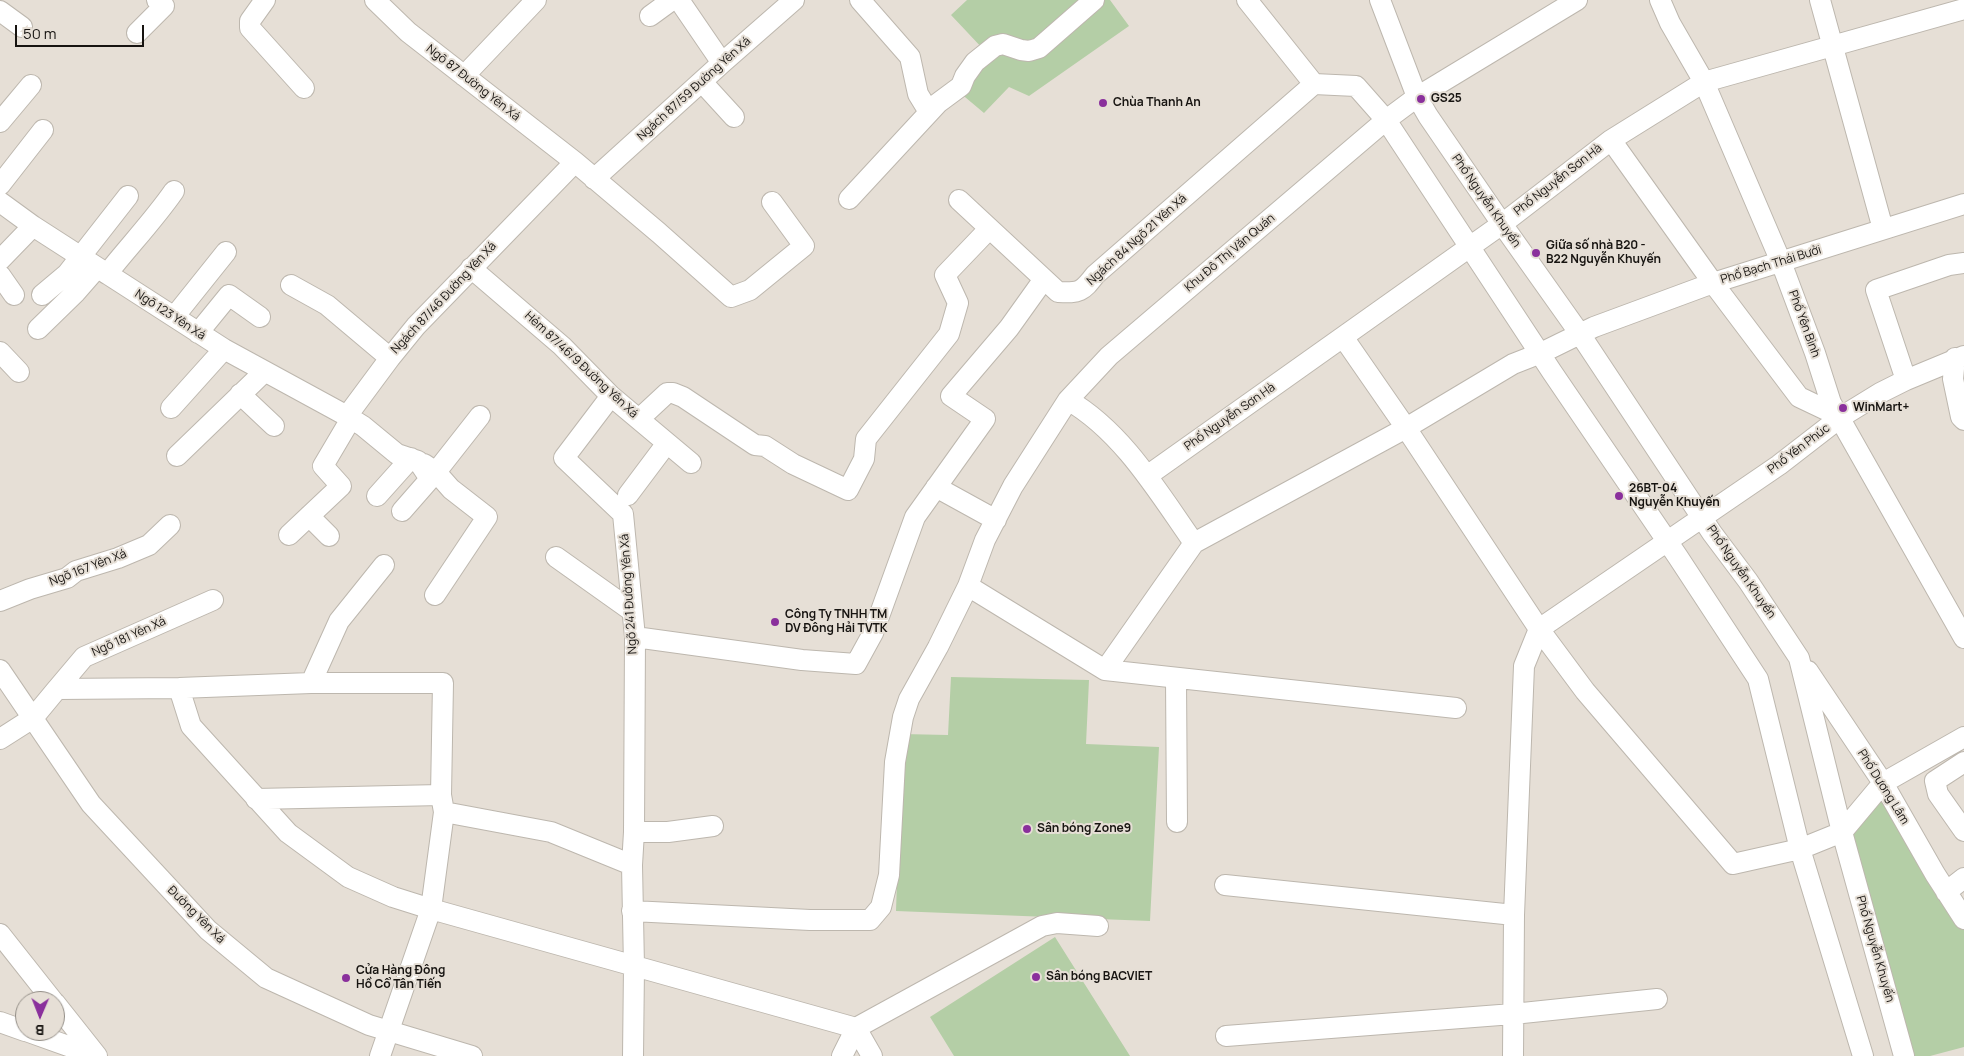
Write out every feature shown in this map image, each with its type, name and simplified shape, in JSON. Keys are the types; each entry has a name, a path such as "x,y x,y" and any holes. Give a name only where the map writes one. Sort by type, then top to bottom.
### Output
{"street":[{"path":"137,33 164,6 158,0"},
{"path":"265,0 250,21 250,28 304,88"},
{"name":"Ngõ 87 Đường Yên Xá","path":"376,0 408,32 575,162 660,233 731,297 750,290 804,246 772,202"},
{"path":"464,76 536,0"},
{"path":"650,16 672,0"},
{"path":"679,0 722,63"},
{"name":"Ngách 87/59 Đường Yên Xá","path":"594,179 794,0"},
{"path":"860,0 910,57 918,94 929,112"},
{"path":"849,199 929,112 961,86 965,76 975,62 995,46 1003,44 1029,51 1039,48 1094,0"},
{"path":"1247,0 1314,84 1356,86 1386,120 1758,679 1800,849 1863,1056"},
{"name":"Phố Nguyễn Khuyến","path":"1380,0 1417,97 1428,116 1580,334 1799,658 1842,832 1904,1056"},
{"name":"Khu Đô Thị Văn Quán","path":"632,912 810,920 870,920 881,907 889,875 895,762 903,717 909,699 938,647 968,586 985,540 1013,486 1068,400 1108,356 1386,120 1417,97 1577,0"},
{"name":"Phố Yên Bình","path":"1660,0 1670,23 1704,82 1781,262 1815,353 1831,403 1841,417 1964,638"},
{"path":"1820,0 1883,229"},
{"name":"Phố Nguyễn Sơn Hà","path":"1147,476 1502,224 1611,140 1704,82 1833,48 1962,10"},
{"path":"0,11 22,27"},
{"path":"702,82 734,117"},
{"name":"Ngách 84 Ngõ 21 Yên Xá","path":"958,200 1058,292 1077,293 1088,284 1095,274 1314,84"},
{"path":"0,122 31,85"},
{"path":"0,185 43,130"},
{"path":"1611,140 1713,283 1799,397 1841,417"},
{"name":"Ngách 87/46 Đường Yên Xá","path":"289,535 341,486 323,466 349,422 347,416 390,358 416,326 470,268 575,162"},
{"path":"38,329 136,238 160,211 174,191"},
{"path":"42,295 67,274 128,196"},
{"name":"Ngõ 123 Yên Xá","path":"0,202 33,226 198,333 264,372 347,416 363,426 397,454 414,460"},
{"name":"Phố Bạch Thái Bưởi","path":"1194,543 1406,428 1513,364 1580,334 1713,283 1964,204"},
{"path":"0,260 33,226"},
{"path":"639,419 667,394 673,393 683,397 756,445 765,446 793,464 848,490 864,458 866,439 949,334 958,303 945,275 989,229"},
{"path":"174,317 226,252"},
{"path":"1906,380 1876,290 1948,266 1964,263"},
{"name":"Hẻm 87/46/9 Đường Yên Xá","path":"470,268 562,346 611,396 691,463"},
{"path":"0,275 14,295"},
{"path":"635,637 802,660 856,664 873,633 915,517 985,419 951,396 1009,328 1044,279"},
{"path":"291,285 327,305 390,358"},
{"path":"198,333 229,295 260,317"},
{"path":"1343,337 1406,428 1539,629 1585,691 1733,864 1800,849 1842,832 1883,783 1964,737"},
{"path":"171,408 224,349"},
{"path":"0,352 19,372"},
{"path":"1960,357 1954,379 1961,417 1964,420"},
{"name":"Phố Yên Phúc","path":"1539,629 1779,465 1841,417 1880,393 1960,357"},
{"path":"177,456 264,372"},
{"path":"240,394 274,426"},
{"name":"Ngõ 241 Đường Yên Xá","path":"611,396 564,458 631,519 632,611 635,637 634,832 632,865 633,1056"},
{"path":"1068,400 1088,412 1104,426 1147,476 1194,543 1105,670"},
{"path":"436,472 480,416"},
{"path":"628,495 667,443"},
{"path":"414,460 436,472 451,489 487,517 434,595"},
{"path":"377,496 414,460"},
{"path":"402,512 430,479 414,460"},
{"path":"936,487 996,520"},
{"path":"310,516 329,536"},
{"name":"Ngõ 167 Yên Xá","path":"0,601 30,589 68,578 76,571 118,558 149,545 170,524"},
{"path":"556,557 632,611"},
{"path":"311,683 340,620 384,564"},
{"path":"968,586 1105,670 1456,708"},
{"name":"Ngõ 181 Yên Xá","path":"0,739 33,718 84,657 213,600"},
{"path":"1513,1056 1514,915 1524,666 1539,629"},
{"name":"Phố Dương Lâm","path":"1799,658 1883,783 1946,892 1964,918"},
{"name":"Đường Yên Xá","path":"0,670 91,804 208,930 266,978 369,1025 472,1056"},
{"path":"1176,679 1177,822"},
{"path":"57,689 179,688 311,683 443,683 443,804 431,909 380,1056"},
{"path":"179,688 191,726 256,799 288,833 348,877 392,897 431,909 856,1028 872,1056"},
{"path":"1964,762 1935,781 1938,794 1964,831"},
{"path":"256,799 443,804 552,832 632,865"},
{"path":"634,832 668,832 714,826"},
{"path":"1946,892 1964,878"},
{"path":"1225,885 1514,915"},
{"path":"842,1056 856,1028 1042,926 1057,923 1098,926"},
{"path":"0,934 45,991"},
{"path":"1226,1036 1514,1014 1656,999"},
{"path":"65,1016 96,1056"},
{"path":"0,1022 15,1027"},
{"path":"54,1041 96,1056"}],"green space":[{"path":"967,0 1110,0 1129,26 1029,96 1009,87 984,113 959,92 984,50 951,15"},
{"name":"Sân bóng Zone9","path":"951,677 1089,680 1086,744 1159,747 1150,921 896,911 902,734 948,735"},
{"path":"1882,788 1964,918 1964,1047 1930,1056 1907,1056 1846,833"},
{"name":"Sân bóng BACVIET","path":"1055,937 1130,1056 954,1056 930,1017"}],"place":[{"name":"GS25","path":"1421,99"},
{"name":"Chùa Thanh An","path":"1103,103"},
{"name":"Giữa số nhà B20 - B22 Nguyễn Khuyến","path":"1536,253"},
{"name":"WinMart+","path":"1843,408"},
{"name":"26BT-04 Nguyễn Khuyến","path":"1619,496"},
{"name":"Công Ty TNHH TM DV Đông Hải TVTK","path":"775,622"},
{"name":"Sân bóng Zone9","path":"1027,829"},
{"name":"Sân bóng BACVIET","path":"1036,977"},
{"name":"Cửa Hàng Đông Hồ Cổ Tân Tiến","path":"346,978"}]}
